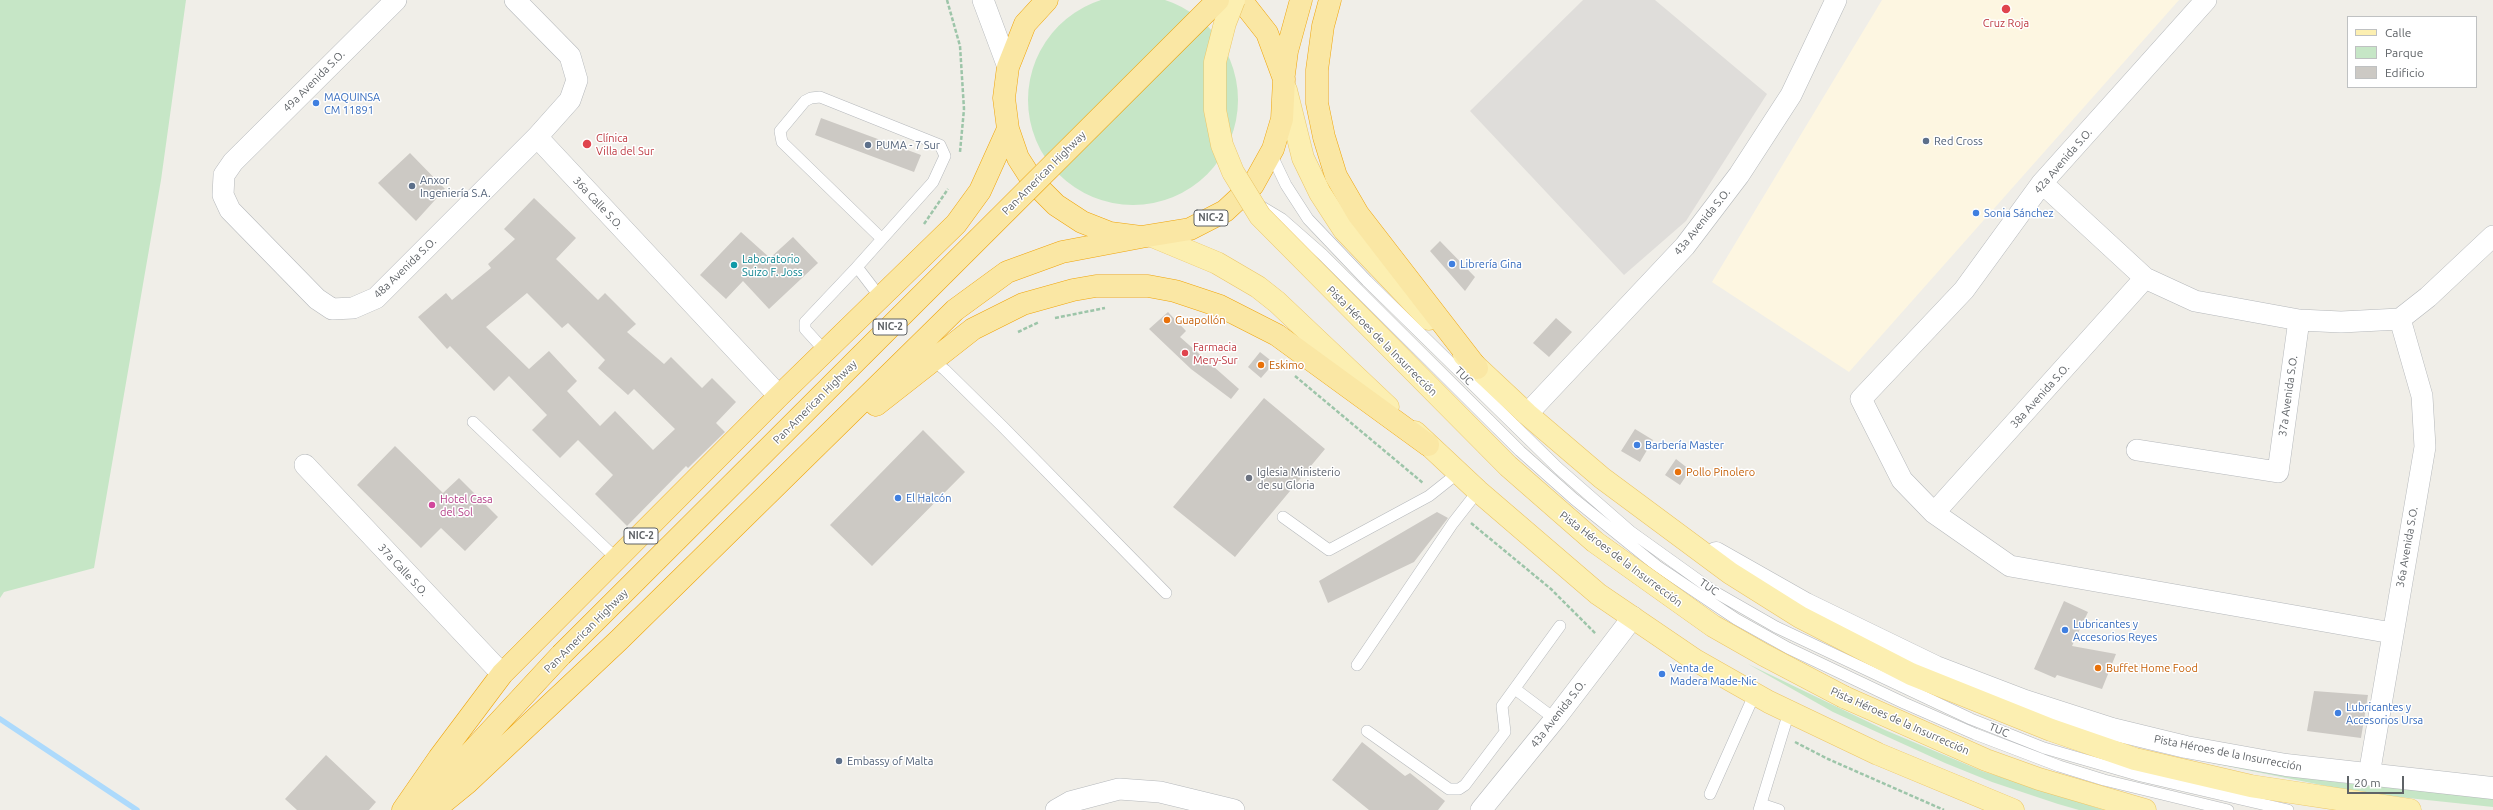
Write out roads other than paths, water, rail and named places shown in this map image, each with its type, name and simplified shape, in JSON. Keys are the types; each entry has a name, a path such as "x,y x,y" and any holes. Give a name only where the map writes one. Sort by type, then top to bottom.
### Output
{"highway":[{"name":"NIC-2","path":"1047,0 1025,24 1008,67 1004,98 1008,129 1018,158 1034,183 1056,205 1082,222 1110,232 1147,236"},
{"name":"Pan-American Highway","path":"418,810 560,655 1218,0"},
{"name":"NIC-2","path":"1241,0 1267,33 1284,79"},
{"name":"NIC-2","path":"434,810 467,783 590,667 799,465 924,354 955,310 1007,272 1062,252 1190,229 1225,211 1253,184 1273,149 1282,119 1287,51 1301,0"},
{"path":"1330,0 1323,26 1317,70 1317,103 1324,137 1336,176 1358,214 1477,368"},
{"name":"NIC-2","path":"403,810 439,758 502,674 618,560 825,350 956,224 980,191 1008,129"},
{"path":"924,354 1023,304 1073,290 1096,286 1148,286 1175,291 1220,306 1259,326 1305,355 1428,445"}],"main road":[{"name":"Pista Héroes de la Insurrección","path":"1234,0 1225,23 1215,62 1216,116 1222,145 1233,172 1260,216 1513,471 1595,542 1714,626 1764,655 1844,697 1986,760 2038,779 2145,810"},
{"name":"Pista Héroes de la Insurrección","path":"1284,79 1304,158 1320,193 1344,230 1477,368 1527,414 1651,516 1730,574 1800,617 1911,674 1980,703 2084,741 2169,768 2298,794 2410,810"},
{"path":"1147,236 1217,263 1258,287 1277,302 1458,474 1598,594 1695,660 1790,712 1878,754 2006,809"}],"street":[{"name":"49a Avenida S.O.","path":"233,162 396,0"},
{"path":"515,0 570,56 577,80 570,100 537,137"},
{"path":"983,0 1008,67"},
{"name":"43a Avenida S.O.","path":"1527,414 1685,246 1739,175 1791,95 1836,0"},
{"name":"42a Avenida S.O.","path":"1934,514 1902,480 1861,399 1964,290 2042,183 2206,0"},
{"name":"48a Avenida S.O.","path":"233,162 224,175 223,195 230,210 317,299 332,309 353,308 376,298 537,137"},
{"name":"36a Calle S.O.","path":"537,137 779,396"},
{"path":"2042,183 2145,278 2195,301 2299,320 2340,322 2400,319 2428,297 2493,236"},
{"name":"38a Avenida S.O.","path":"1934,514 2145,278"},
{"name":"36a Avenida S.O.","path":"2369,775 2392,633 2425,447 2422,396 2400,319"},
{"name":"37a Avenida S.O.","path":"2137,450 2278,472 2299,320"},
{"name":"37a Calle S.O.","path":"305,465 502,674"},
{"path":"1934,514 2010,566 2392,633"},
{"name":"Pista Héroes de la Insurrección","path":"1651,516 1806,604 1936,667 2025,701 2112,729 2186,747 2286,765 2493,788"},
{"name":"43a Avenida S.O.","path":"1481,810 1555,719 1633,617"},
{"path":"1056,810 1070,802 1118,789 1160,792 1195,806 1234,810"}],"lane":[{"path":"825,350 805,329 805,322 857,267 933,182 945,156 940,145 820,97 810,98 805,101 780,132 782,142 882,239"},
{"name":"TUC","path":"1273,149 1274,160 1286,185 1308,219 1367,281 1558,468 1630,531 1715,592 1776,627 1971,719 2044,748 2141,776 2288,810"},
{"name":"TUC","path":"1225,211 1248,205 1262,207 1282,219 1323,255 1541,470 1621,539 1657,566 1736,619 1788,648 1904,703 2024,753 2104,780 2228,810"},
{"path":"857,267 880,297"},
{"path":"924,354 945,370 998,422 1166,593"},
{"path":"473,422 618,560"},
{"path":"1283,517 1329,550 1434,492 1458,474"},
{"path":"1357,666 1460,514 1478,491"},
{"path":"1367,731 1449,789 1459,789 1465,785 1505,732 1502,706 1560,626"},
{"path":"1515,689 1555,719"},
{"path":"1710,794 1755,694"},
{"path":"1779,810 1760,807 1790,712"}],"waterway":[{"path":"0,719 137,810"}],"place":[{"name":"Cruz Roja","path":"2006,9"},
{"name":"MAQUINSA CM 11891","path":"316,103"},
{"name":"Red Cross","path":"1926,141"},
{"name":"Clínica Villa del Sur","path":"587,144"},
{"name":"PUMA - 7 Sur","path":"868,145"},
{"name":"Anxor Ingeniería S.A.","path":"412,186"},
{"name":"Sonia Sánchez","path":"1976,213"},
{"name":"Librería Gina","path":"1452,264"},
{"name":"Laboratorio Suizo F. Joss","path":"734,265"},
{"name":"Guapollón","path":"1167,320"},
{"name":"Farmacia Mery-Sur","path":"1185,353"},
{"name":"Eskimo","path":"1261,365"},
{"name":"Barbería Master","path":"1637,445"},
{"name":"Pollo Pinolero","path":"1678,472"},
{"name":"Iglesia Ministerio de su Gloria","path":"1249,478"},
{"name":"El Halcón","path":"898,498"},
{"name":"Hotel Casa del Sol","path":"432,505"},
{"name":"Lubricantes y Accesorios Reyes","path":"2065,630"},
{"name":"Buffet Home Food","path":"2098,668"},
{"name":"Venta de Madera Made-Nic","path":"1662,674"},
{"name":"Lubricantes y Accesorios Ursa","path":"2338,713"},
{"name":"Embassy of Malta","path":"839,761"}]}
